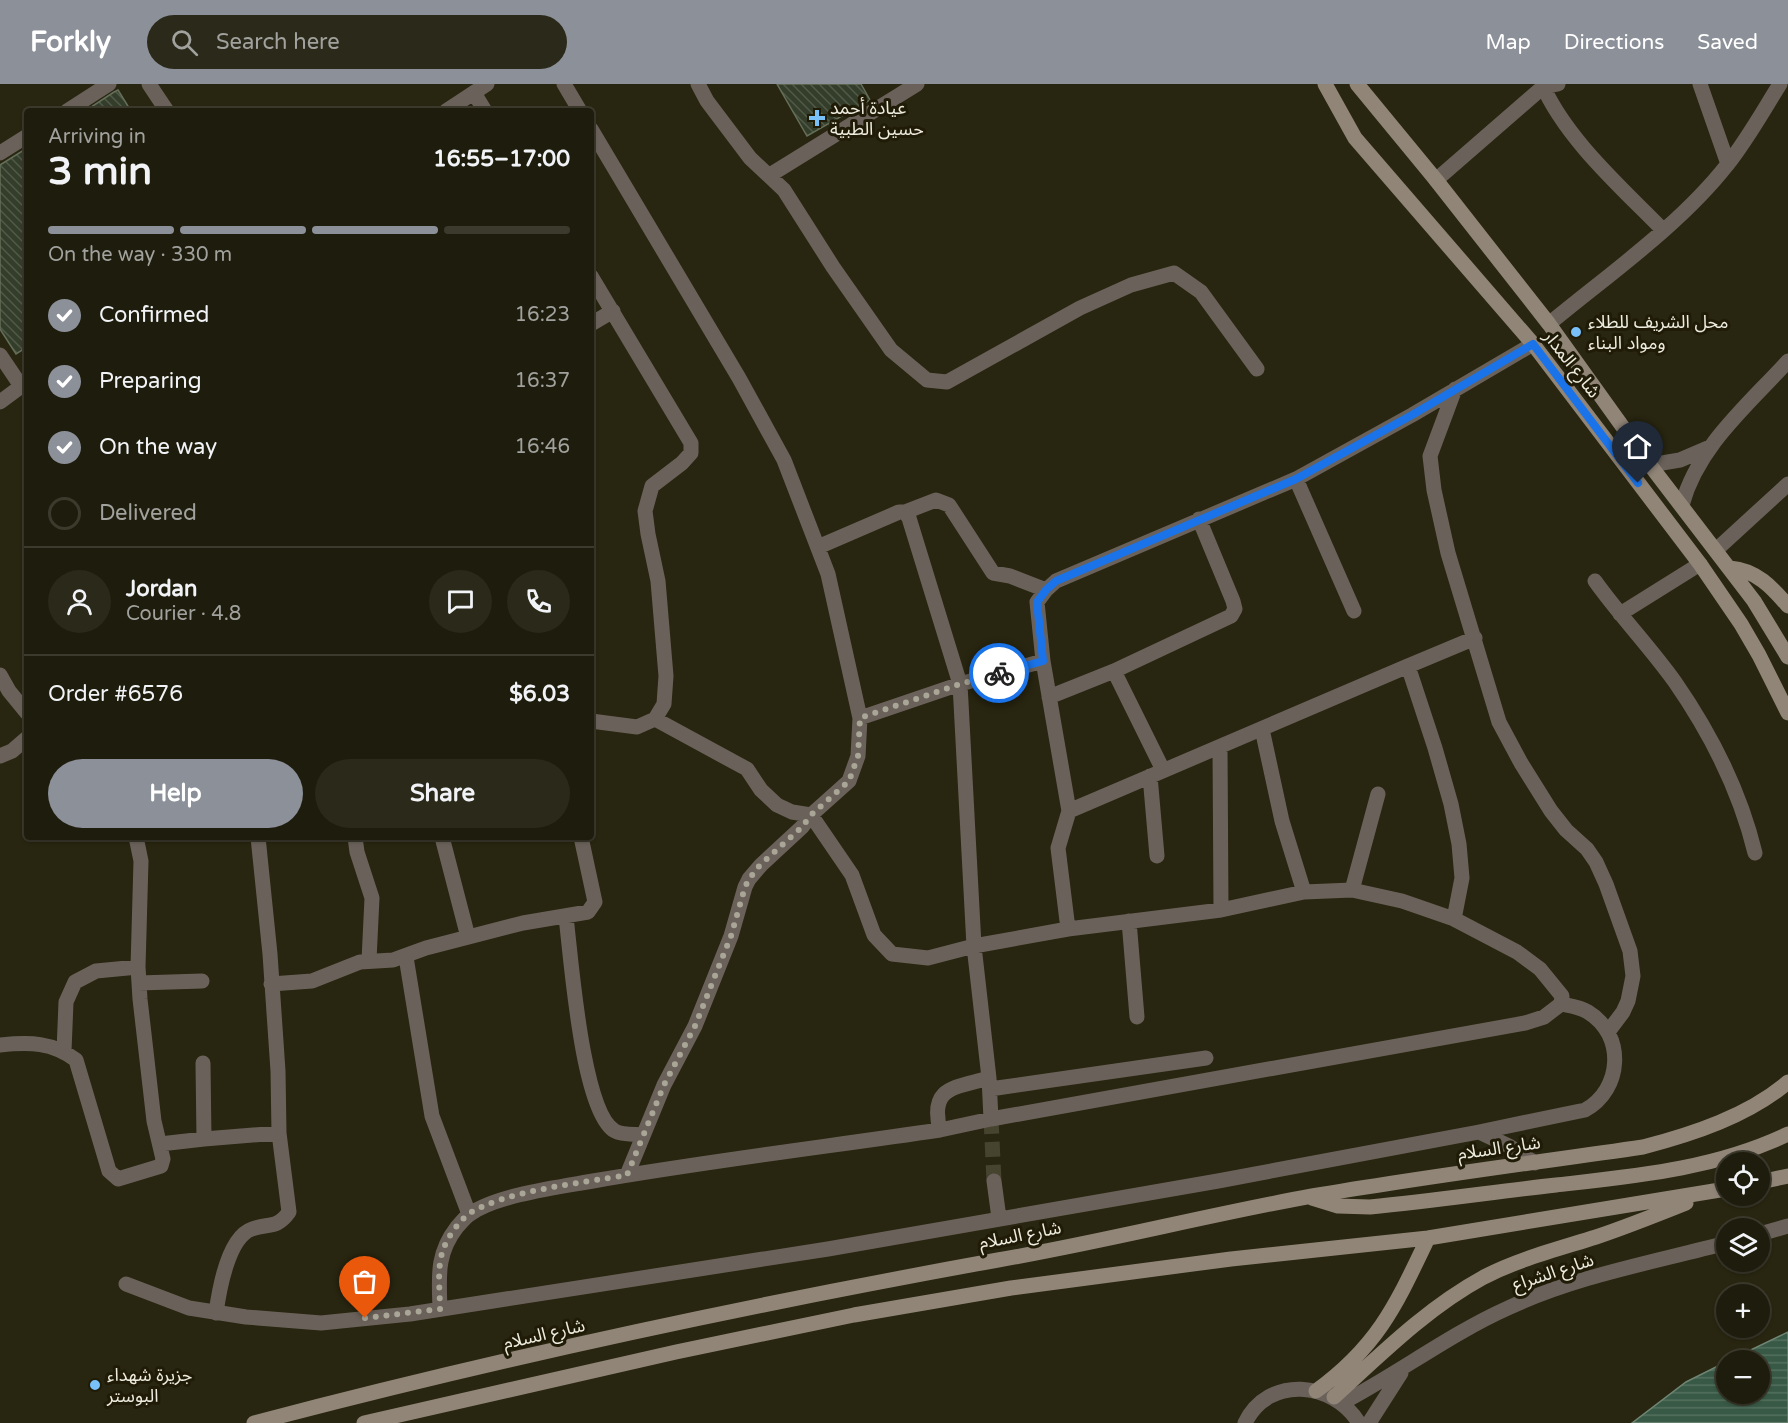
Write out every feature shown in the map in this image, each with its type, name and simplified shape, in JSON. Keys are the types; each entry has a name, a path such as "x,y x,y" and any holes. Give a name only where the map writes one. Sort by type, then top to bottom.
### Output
{"main road":[{"name":"شارع المدار","path":"1325,84 1355,138 1533,344 1700,564 1760,655 1788,713"},
{"name":"شارع المدار","path":"1357,84 1549,324 1650,465 1754,601 1788,657"},
{"path":"1730,568 1756,575 1765,581 1788,606"},
{"name":"شارع السلام","path":"254,1423 371,1392 845,1288 1012,1258 1309,1197 1643,1147 1673,1139 1745,1109 1776,1093 1788,1082"},
{"path":"1309,1197 1338,1206 1370,1207 1654,1173 1706,1164 1743,1153 1788,1134"},
{"path":"1770,1180 1788,1176"},
{"path":"364,1423 676,1352 854,1315 1011,1288 1231,1258 1428,1238 1716,1192"},
{"path":"1338,1400 1407,1330 1455,1294 1507,1266 1624,1227 1710,1193"},
{"path":"1316,1391 1355,1359 1382,1328 1428,1238"}],"street":[{"path":"72,108 109,84"},
{"path":"149,84 165,108"},
{"path":"451,108 487,84"},
{"path":"564,84 578,108"},
{"path":"698,84 707,101 750,158 784,190 833,267 891,350 927,380 947,382 1080,308 1131,285 1174,273 1201,292 1257,369"},
{"path":"770,175 917,84"},
{"path":"1701,84 1728,164"},
{"path":"1549,324 1663,230 1700,196 1728,164 1780,84"},
{"path":"1436,180 1548,85 1577,139 1663,230"},
{"path":"474,93 483,108"},
{"path":"594,134 739,378 784,460 828,574 860,718 858,756 849,781 811,815 802,827 760,865 749,879 731,936 695,1026 664,1085 650,1125 643,1135 627,1175"},
{"path":"0,153 24,138"},
{"path":"594,281 691,443 691,453 682,463 652,486 645,511 658,581 666,676 664,704 655,719 637,727 594,721"},
{"path":"594,322 614,311"},
{"path":"1068,928 1058,848 1068,812 1043,661 1037,602 1046,590 1056,581 1296,479 1533,344"},
{"path":"0,355 24,384 0,402"},
{"path":"1682,505 1692,475 1708,448 1788,361"},
{"path":"1455,389 1430,456 1434,490 1448,553 1488,692 1499,722 1508,741 1558,821 1587,849 1596,862 1630,951 1633,976 1630,995 1623,1012 1608,1032"},
{"path":"1650,465 1680,460 1708,448"},
{"path":"1296,479 1354,611"},
{"path":"1716,550 1788,484"},
{"path":"818,547 899,512 905,512 936,500 949,505 993,573 1010,576 1046,590"},
{"path":"905,512 909,518 960,684 974,946 990,1083 991,1119"},
{"path":"1049,697 1114,671 1231,616 1235,609 1199,519"},
{"path":"1620,615 1700,564"},
{"path":"1595,581 1655,656 1698,718 1737,795 1755,853"},
{"path":"1068,812 1474,638"},
{"path":"860,718 960,684 1043,661"},
{"path":"1408,666 1436,748 1459,844 1462,878 1454,918"},
{"path":"1114,671 1156,773 1157,856"},
{"path":"0,675 24,709"},
{"path":"440,1309 440,1263 445,1244 469,1214 490,1204 534,1191 627,1175 940,1130 1525,1023 1544,1017 1561,1004 1562,996 1540,969 1516,952 1454,918 1401,901 1352,890 1304,892 1221,910 1068,928 974,946 928,958 892,954 874,936 852,875 811,815 792,812 777,805 761,790 747,769 655,719"},
{"path":"1262,729 1282,821 1304,892"},
{"path":"0,756 12,751 24,741"},
{"path":"1220,747 1221,910"},
{"path":"1352,890 1378,794"},
{"path":"0,1045 49,1045 64,1051 76,1060 109,1171 118,1179 160,1166 163,1159 154,1121 139,983 141,861 137,840"},
{"path":"216,1313 221,1279 234,1248 243,1234 252,1229 283,1221 289,1212 279,1134 278,1071 270,954 258,840"},
{"path":"355,840 372,898 369,960"},
{"path":"443,840 468,937"},
{"path":"271,984 312,981 369,960 393,960 426,948 523,923 588,912 595,902 582,840"},
{"path":"566,917 582,1044 597,1108 606,1123 616,1132 643,1135"},
{"path":"1129,921 1137,1017"},
{"path":"406,957 432,1116 469,1214"},
{"path":"64,1051 66,1002 75,982 96,971 138,967"},
{"path":"139,983 202,981"},
{"path":"126,1284 189,1308 246,1317 321,1323 440,1309 828,1249 1218,1181 1479,1131 1585,1110 1595,1104 1608,1089 1615,1066 1615,1054 1608,1032 1588,1012 1575,1006 1561,1004"},
{"path":"940,1130 937,1116 938,1101 948,1090 1206,1058"},
{"path":"203,1063 204,1138"},
{"path":"1479,1131 1509,1146 1535,1163"},
{"path":"160,1144 204,1138 279,1134"},
{"path":"994,1180 999,1218"},
{"path":"1770,1231 1788,1226"},
{"name":"شارع الشراع","path":"1338,1400 1404,1368 1478,1323 1539,1295 1571,1284 1716,1246"},
{"path":"1369,1423 1404,1368"},
{"path":"1242,1421 1264,1401 1286,1391 1301,1389 1316,1391 1338,1400 1359,1423"}],"shaded area":[{"path":"1788,1332 1788,1423 1632,1423 1686,1382 1716,1367 1716,1404 1770,1404 1770,1350 1751,1350"}],"building":[{"name":"عيادة أحمد حسين الطبية","path":"777,84 861,84 870,100 807,136"},
{"path":"118,90 129,108 90,108"},
{"path":"24,150 24,349 16,354 0,329 0,165"}],"tunnel":[{"path":"991,1119 994,1181"}],"way so far":[{"path":"365,1318 440,1309 440,1263 445,1244 469,1214 490,1204 534,1191 627,1175 643,1135 650,1125 664,1085 695,1026 731,936 749,879 760,865 802,827 811,815 849,781 858,756 860,718 999,673"}],"place":[{"name":"عيادة أحمد حسين الطبية","path":"817,118"},
{"name":"محل الشريف للطلاء ومواد البناء","path":"1576,332"},
{"name":"جزيرة شهداﺀ البوستر","path":"95,1385"}],"route":[{"path":"999,673 1043,661 1037,602 1056,581 1296,479 1412,415 1533,344 1638,483"}]}
